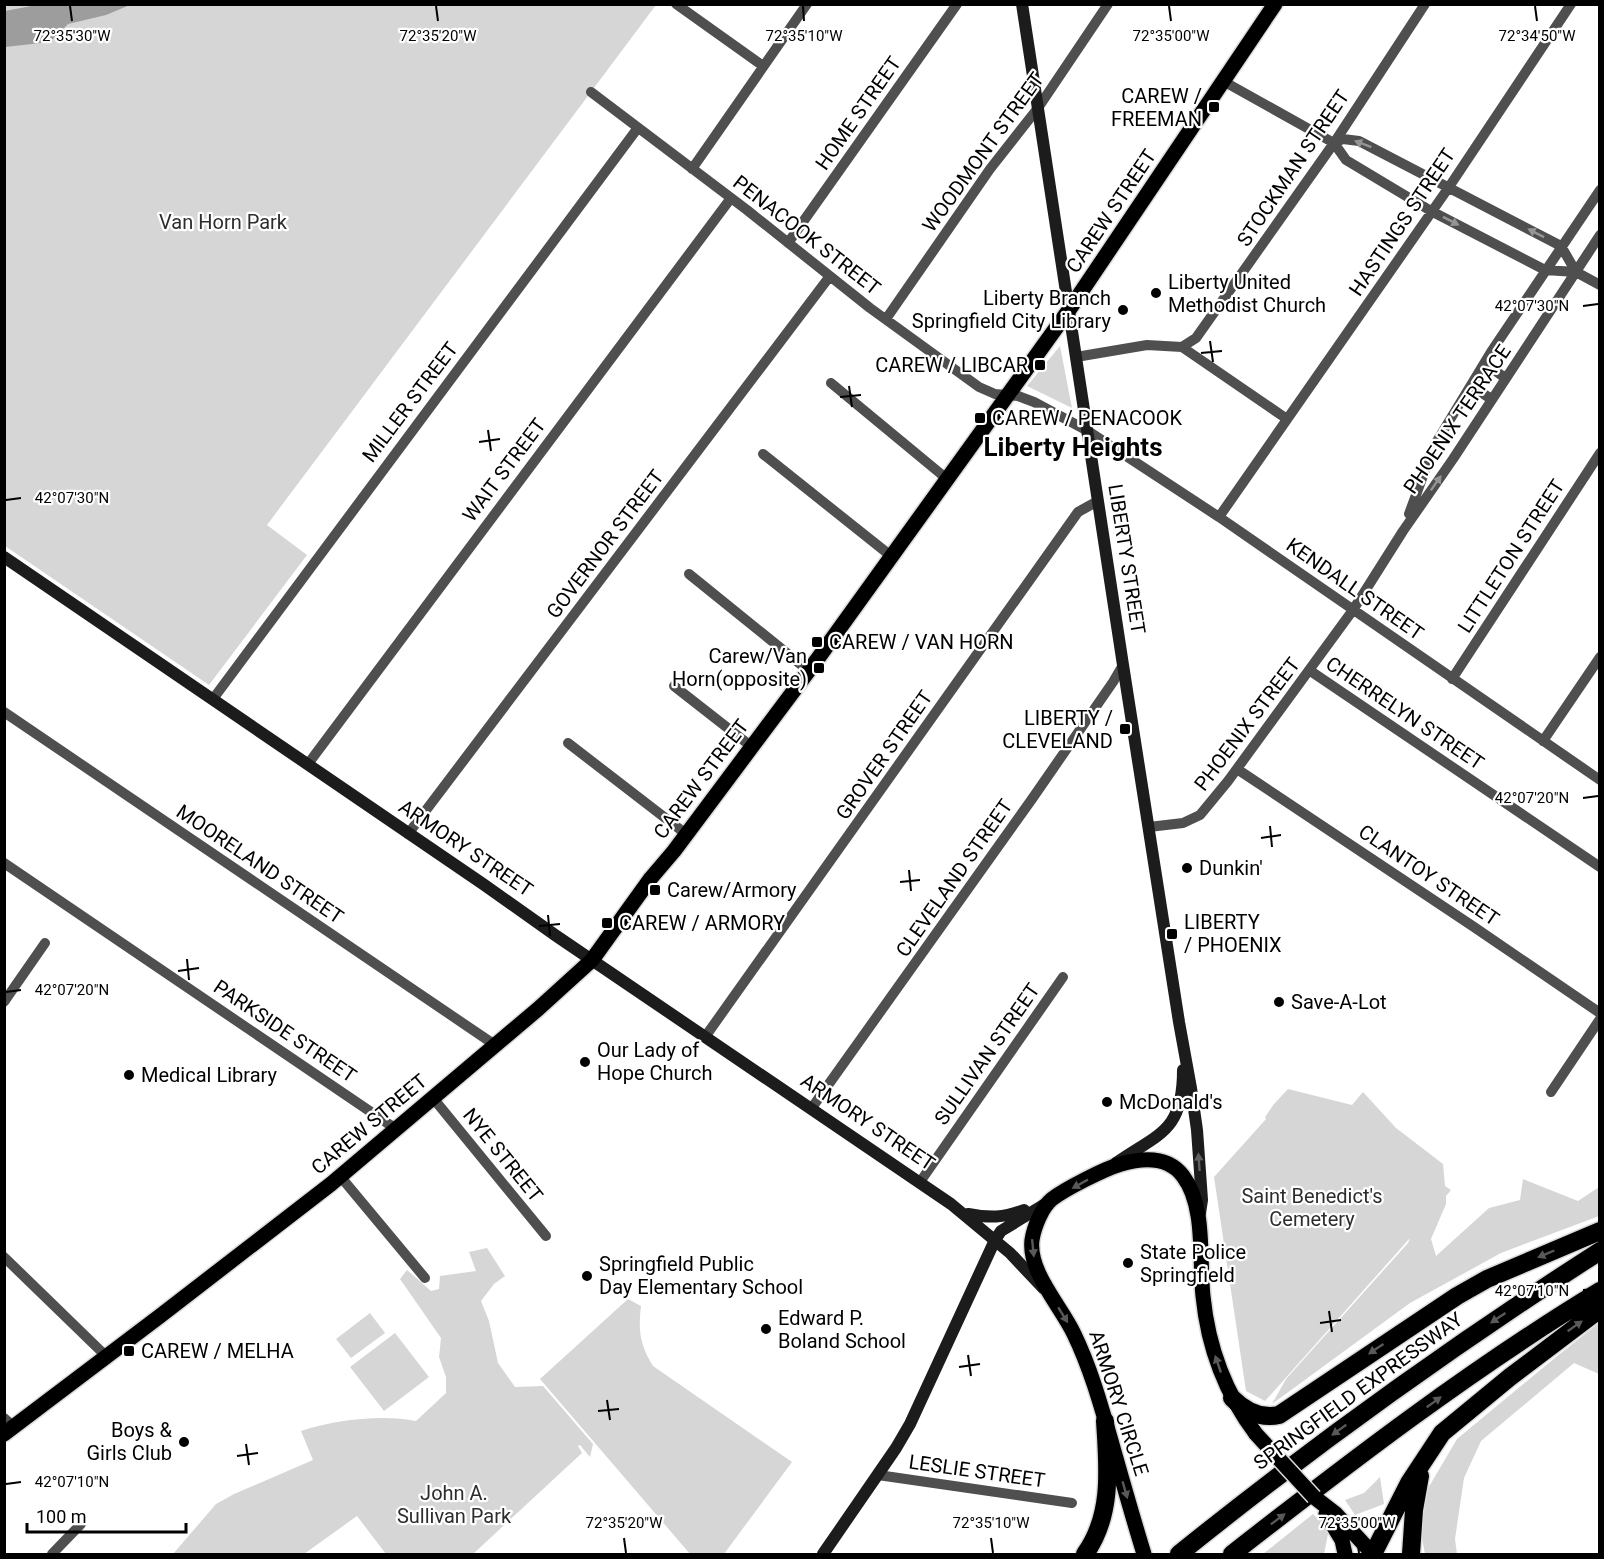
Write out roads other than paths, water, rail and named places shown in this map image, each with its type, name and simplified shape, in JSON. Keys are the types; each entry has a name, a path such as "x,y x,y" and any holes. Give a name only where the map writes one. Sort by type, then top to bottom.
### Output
{"highway":[{"path":"1232,1398 1255,1414 1278,1415 1457,1296 1488,1279 1599,1231"},
{"name":"SPRINGFIELD EXPRESSWAY","path":"1179,1554 1272,1480 1399,1386 1599,1251"},
{"path":"1232,1554 1424,1410 1531,1334 1599,1290"},
{"path":"1373,1554 1409,1484 1442,1433 1518,1370 1599,1309"},
{"path":"1085,1554 1098,1533 1109,1481 1106,1421"},
{"path":"1412,1554 1418,1483 1428,1455"}],"main road":[{"name":"LIBERTY STREET","path":"1022,4 1197,1130 1202,1200 1198,1220"},
{"name":"CAREW STREET","path":"8,1426 107,1357 340,1176 495,1046 592,960 651,878 809,671 1069,310 1275,4"},
{"name":"ARMORY STREET","path":"4,557 965,1213 1023,1266 1051,1296"},
{"name":"LIBERTY STREET","path":"1110,1167 1168,1128 1180,1104 1183,1048"},
{"path":"823,1554 910,1424 1001,1231 1110,1167 1132,1161 1149,1160 1164,1162 1173,1167 1181,1173 1189,1187 1198,1220 1208,1329 1218,1365 1232,1398 1256,1434 1314,1497 1373,1554"},
{"name":"ARMORY STREET","path":"965,1213 993,1218 1044,1204"},
{"name":"ARMORY CIRCLE","path":"1044,1204 1032,1245 1035,1261 1051,1296 1082,1350 1106,1421 1142,1549"},
{"path":"1330,1513 1342,1540 1345,1554"}],"street":[{"path":"676,4 763,66"},
{"path":"692,169 807,4"},
{"name":"HOME STREET","path":"788,243 957,4"},
{"name":"WOODMONT STREET","path":"886,319 990,169 1038,108 1108,4"},
{"name":"STOCKMAN STREET","path":"1182,347 1196,338 1334,143 1425,4"},
{"name":"HASTINGS STREET","path":"1219,517 1449,187 1571,4"},
{"path":"1223,81 1334,143 1346,160 1431,211 1545,270 1576,272 1599,285"},
{"name":"PENACOOK STREET","path":"591,92 886,319 979,387 995,394 1034,402 1088,430"},
{"name":"MILLER STREET","path":"213,699 638,129"},
{"path":"1334,143 1343,139 1359,141 1561,246 1576,272"},
{"name":"PHOENIX TERRACE","path":"1403,531 1434,446 1485,363 1599,190"},
{"name":"WAIT STREET","path":"308,764 730,198"},
{"name":"PHOENIX TERRACE","path":"1353,610 1599,235"},
{"name":"GOVERNOR STREET","path":"408,834 830,276"},
{"path":"1076,357 1147,345 1182,347 1287,419"},
{"path":"1485,363 1505,378"},
{"path":"831,383 947,479"},
{"path":"1472,386 1491,399"},
{"name":"KENDALL STREET","path":"1088,430 1219,517 1599,780"},
{"name":"LITTLETON STREET","path":"1452,679 1599,453"},
{"path":"763,454 891,556"},
{"name":"GROVER STREET","path":"705,1037 1078,512 1098,501"},
{"path":"689,574 809,671"},
{"name":"PHOENIX STREET","path":"1149,828 1182,823 1200,815 1237,769 1353,610"},
{"path":"1543,741 1599,657"},
{"name":"CLEVELAND STREET","path":"811,1109 1032,799 1123,665"},
{"name":"CHERRELYN STREET","path":"1309,670 1599,867"},
{"path":"674,686 752,747"},
{"name":"MOORELAND STREET","path":"4,712 495,1046"},
{"path":"568,743 686,834"},
{"name":"CLANTOY STREET","path":"1237,769 1599,1013"},
{"name":"PARKSIDE STREET","path":"4,863 396,1129"},
{"path":"4,1002 45,943"},
{"name":"SULLIVAN STREET","path":"920,1182 1063,977"},
{"path":"4,980 15,987"},
{"path":"1551,1092 1599,1019"},
{"name":"NYE STREET","path":"433,1098 546,1236"},
{"path":"340,1176 425,1278"},
{"path":"4,1257 107,1357"},
{"name":"LESLIE STREET","path":"878,1475 1072,1503"},
{"path":"52,1554 81,1524"}],"place":[{"name":"CAREW / FREEMAN","path":"1214,107"},
{"name":"Liberty United Methodist Church","path":"1156,293"},
{"name":"Liberty Branch Springfield City Library","path":"1123,310"},
{"name":"CAREW / LIBCAR","path":"1040,365"},
{"name":"CAREW / PENACOOK","path":"980,418"},
{"name":"CAREW / VAN HORN","path":"817,642"},
{"name":"Carew/Van Horn(opposite)","path":"819,668"},
{"name":"LIBERTY / CLEVELAND","path":"1125,729"},
{"name":"Dunkin'","path":"1187,868"},
{"name":"Carew/Armory","path":"655,890"},
{"name":"CAREW / ARMORY","path":"607,923"},
{"name":"LIBERTY / PHOENIX","path":"1172,934"},
{"name":"Save-A-Lot","path":"1279,1002"},
{"name":"Our Lady of Hope Church","path":"585,1062"},
{"name":"Medical Library","path":"129,1075"},
{"name":"McDonald's","path":"1107,1102"},
{"name":"State Police Springfield","path":"1128,1263"},
{"name":"Springfield Public Day Elementary School","path":"587,1276"},
{"name":"Edward P. Boland School","path":"766,1329"},
{"name":"CAREW / MELHA","path":"129,1351"},
{"name":"Boys & Girls Club","path":"184,1442"}],"district":[{"name":"Liberty Heights","path":"1073,447"}],"park label":[{"name":"Van Horn Park","path":"223,222"},
{"name":"Saint Benedict's Cemetery","path":"1312,1208"},
{"name":"John A. Sullivan Park","path":"454,1504"}]}
